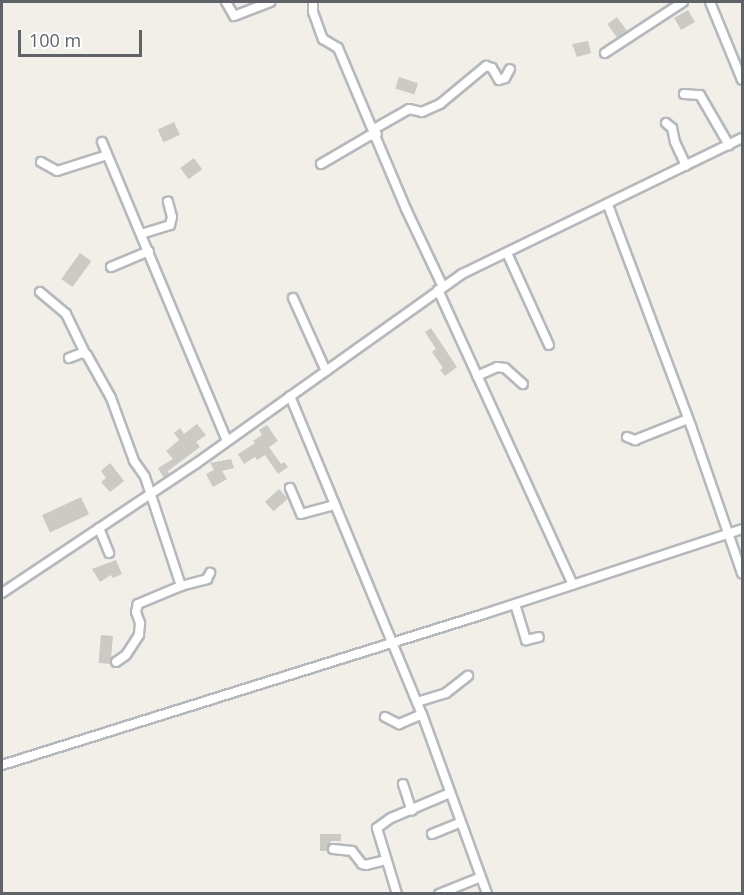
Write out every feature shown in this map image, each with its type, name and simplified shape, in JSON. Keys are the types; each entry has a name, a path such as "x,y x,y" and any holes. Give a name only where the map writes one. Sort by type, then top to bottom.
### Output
{"street":[{"path":"226,2 234,16 270,2"},
{"path":"313,2 312,12 323,39 339,48 376,131 406,209 477,376 573,585"},
{"path":"605,53 683,2"},
{"path":"710,2 742,80"},
{"path":"321,164 369,136 409,108 422,112 440,104 486,66 492,68 499,80 505,78 510,69"},
{"path":"684,94 700,95 729,145"},
{"path":"666,123 672,128 675,142 686,166"},
{"path":"2,594 228,441 462,274 742,138"},
{"path":"102,142 228,441"},
{"path":"42,162 57,171 107,155"},
{"path":"141,234 173,222 168,202"},
{"path":"608,205 688,419 742,573"},
{"path":"111,267 149,251"},
{"path":"507,253 549,345"},
{"path":"40,292 66,314 111,398 134,461 145,477 149,495 181,586"},
{"path":"293,298 326,371"},
{"path":"69,358 85,353"},
{"path":"477,376 497,367 505,368 523,384"},
{"path":"290,396 422,714 487,894"},
{"path":"627,437 635,440 688,419"},
{"path":"290,488 301,514 335,505"},
{"path":"99,528 109,553"},
{"path":"2,765 515,604 742,529"},
{"path":"116,662 126,656 139,635 140,623 136,612 138,604 181,586 207,579 210,573"},
{"path":"515,604 526,640 538,637"},
{"path":"417,702 446,693 468,676"},
{"path":"385,717 399,724 422,714"},
{"path":"403,784 412,811"},
{"path":"397,894 377,828 392,818 450,793"},
{"path":"432,834 461,822"},
{"path":"333,849 352,851 366,865 386,860"},
{"path":"439,894 481,877"}],"building":[{"path":"688,10 695,22 681,30 674,18"},
{"path":"617,17 627,31 617,38 607,24"},
{"path":"588,41 591,53 577,57 572,44"},
{"path":"399,77 418,83 414,95 395,88"},
{"path":"174,122 180,135 164,142 158,130"},
{"path":"194,158 202,169 188,179 180,168"},
{"path":"80,253 91,261 73,287 61,279"},
{"path":"431,328 457,367 445,376 440,370 443,368 432,352 436,349 425,332"},
{"path":"197,424 206,435 196,442 200,447 168,471 169,474 164,478 158,468 173,459 166,451 179,440 174,433 180,428 184,434"},
{"path":"267,425 278,441 269,447 281,464 284,462 288,467 278,474 265,455 257,460 255,457 244,464 238,454 255,443 253,441 262,435 259,430"},
{"path":"231,459 234,468 222,471 227,479 213,487 206,474 214,470 210,463"},
{"path":"110,463 124,481 110,492 101,482 106,478 101,471"},
{"path":"279,489 288,499 274,511 265,502"},
{"path":"81,497 89,514 50,532 42,515"},
{"path":"116,560 122,574 113,578 111,575 100,582 92,569"},
{"path":"101,635 113,636 111,664 99,663"},
{"path":"320,834 341,834 341,841 331,841 327,851 320,851"}]}
